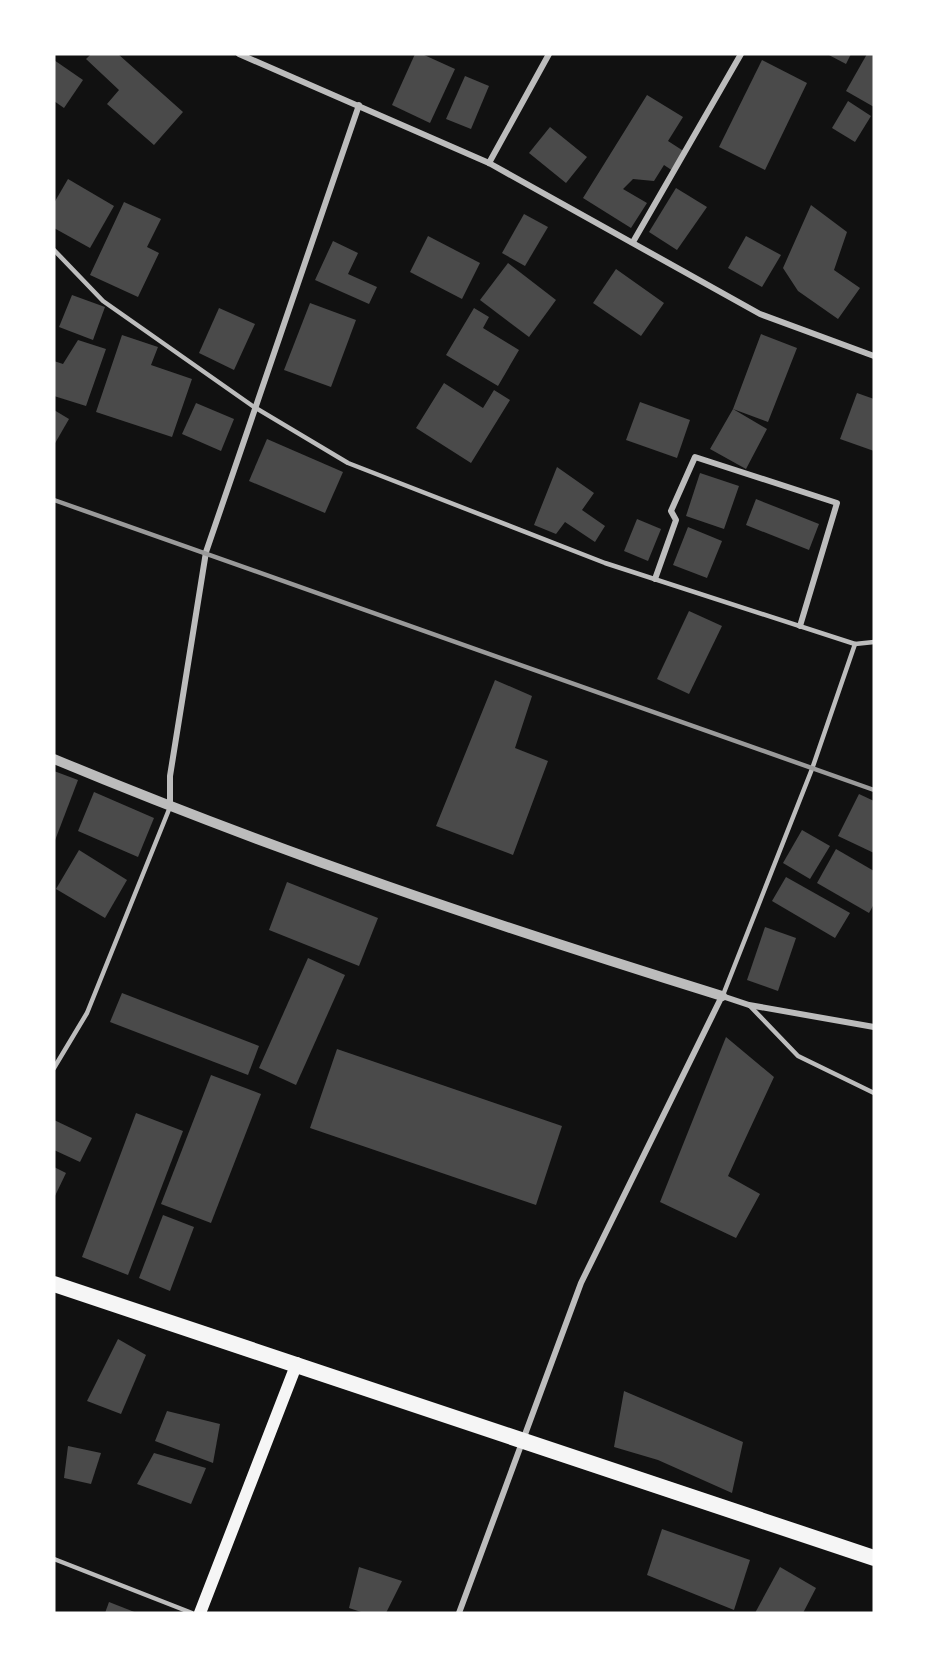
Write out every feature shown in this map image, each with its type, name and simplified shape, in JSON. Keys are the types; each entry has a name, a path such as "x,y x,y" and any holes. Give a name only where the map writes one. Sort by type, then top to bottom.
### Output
{"highway":[{"path":"54,1284 297,1363 523,1443 874,1558"}],"main road":[{"path":"200,1613 297,1363"}],"street":[{"path":"239,54 489,163 760,314 874,356"},
{"path":"489,163 549,54"},
{"path":"633,242 741,54"},
{"path":"170,807 171,776 206,552 359,105"},
{"path":"655,579 676,520 670,511 695,457 826,499 837,503 800,626"},
{"path":"54,759 170,807 560,946 749,1005 874,1027"},
{"path":"459,1613 593,1256 722,996"}],"lane":[{"path":"54,250 103,301 254,407 348,463 605,563 855,644 874,642"},
{"path":"722,996 812,769 855,644"},
{"path":"54,1068 87,1013 170,807"},
{"path":"749,1005 798,1056 874,1093"},
{"path":"54,1559 192,1613"}],"building":[{"path":"91,54 118,54 183,112 154,145 107,104 119,90 86,59"},
{"path":"415,54 422,54 455,69 430,123 392,105"},
{"path":"827,54 851,54 846,64"},
{"path":"867,54 874,54 874,107 846,91"},
{"path":"54,60 83,80 64,108 54,101"},
{"path":"762,60 807,83 765,170 719,147"},
{"path":"465,76 489,86 471,129 446,119"},
{"path":"647,95 683,117 668,141 685,152 673,171 664,165 654,181 633,179 623,189 647,203 631,228 583,198"},
{"path":"848,101 871,116 855,142 832,128"},
{"path":"550,127 587,157 566,183 529,153"},
{"path":"68,179 114,206 90,248 54,228 54,203"},
{"path":"676,188 707,207 677,250 649,232"},
{"path":"124,202 161,219 147,247 159,253 138,297 90,275"},
{"path":"811,205 847,232 834,270 860,288 838,319 798,291 783,268"},
{"path":"524,214 548,227 525,266 502,253"},
{"path":"428,236 480,263 462,299 410,272"},
{"path":"746,236 781,255 762,287 728,268"},
{"path":"333,241 358,253 348,274 377,287 369,304 315,280"},
{"path":"508,263 556,300 529,337 480,300"},
{"path":"616,269 664,303 641,336 593,303"},
{"path":"72,295 105,307 93,340 59,327"},
{"path":"310,303 356,320 331,387 284,370"},
{"path":"219,308 255,324 234,370 199,353"},
{"path":"474,308 489,317 483,328 519,350 498,386 446,355"},
{"path":"761,334 797,348 768,422 733,409"},
{"path":"122,335 158,347 151,365 192,379 172,437 96,412"},
{"path":"78,340 106,349 86,406 54,396 54,361 63,364"},
{"path":"444,383 483,408 494,390 510,400 471,463 416,428"},
{"path":"857,393 874,399 874,451 840,439"},
{"path":"640,402 690,420 677,458 626,440"},
{"path":"196,403 234,419 221,451 182,434"},
{"path":"733,409 767,429 746,469 710,449"},
{"path":"54,410 69,419 54,445"},
{"path":"267,439 343,472 325,513 249,481"},
{"path":"557,467 594,493 582,510 605,526 595,542 565,522 556,534 534,525"},
{"path":"700,473 739,486 724,529 686,516"},
{"path":"756,499 819,524 809,550 746,525"},
{"path":"637,519 661,529 648,561 624,551"},
{"path":"688,527 722,541 707,578 673,565"},
{"path":"689,611 722,626 689,694 657,679"},
{"path":"495,680 532,696 515,748 548,761 513,855 436,826"},
{"path":"54,771 78,780 54,843"},
{"path":"94,792 154,818 138,857 78,831"},
{"path":"859,794 874,801 874,853 838,836"},
{"path":"802,830 830,846 810,879 783,863"},
{"path":"836,849 874,871 874,904 869,913 817,883"},
{"path":"79,850 127,880 105,918 56,889"},
{"path":"786,877 850,913 835,938 772,901"},
{"path":"287,882 378,918 359,966 269,930"},
{"path":"765,927 796,938 778,991 747,980"},
{"path":"308,958 345,975 296,1085 259,1068"},
{"path":"122,993 259,1046 248,1075 110,1022"},
{"path":"726,1037 774,1077 728,1176 760,1194 736,1238 660,1202"},
{"path":"337,1049 562,1126 536,1205 310,1128"},
{"path":"211,1075 261,1094 211,1223 161,1204"},
{"path":"136,1113 183,1131 128,1275 82,1257"},
{"path":"54,1120 92,1138 80,1162 54,1150"},
{"path":"54,1167 66,1173 54,1198"},
{"path":"163,1215 194,1227 170,1291 139,1278"},
{"path":"118,1339 146,1355 121,1414 87,1401"},
{"path":"624,1391 743,1442 732,1493 658,1460 614,1447"},
{"path":"167,1411 220,1424 213,1463 155,1441"},
{"path":"68,1446 101,1453 91,1484 64,1478"},
{"path":"154,1453 206,1468 191,1504 137,1484"},
{"path":"662,1529 750,1560 734,1610 647,1575"},
{"path":"359,1567 402,1581 386,1613 364,1613 349,1608"},
{"path":"780,1567 816,1588 803,1613 755,1613"},
{"path":"109,1602 137,1613 105,1613"}],"railway":[{"path":"54,500 874,790"}]}
